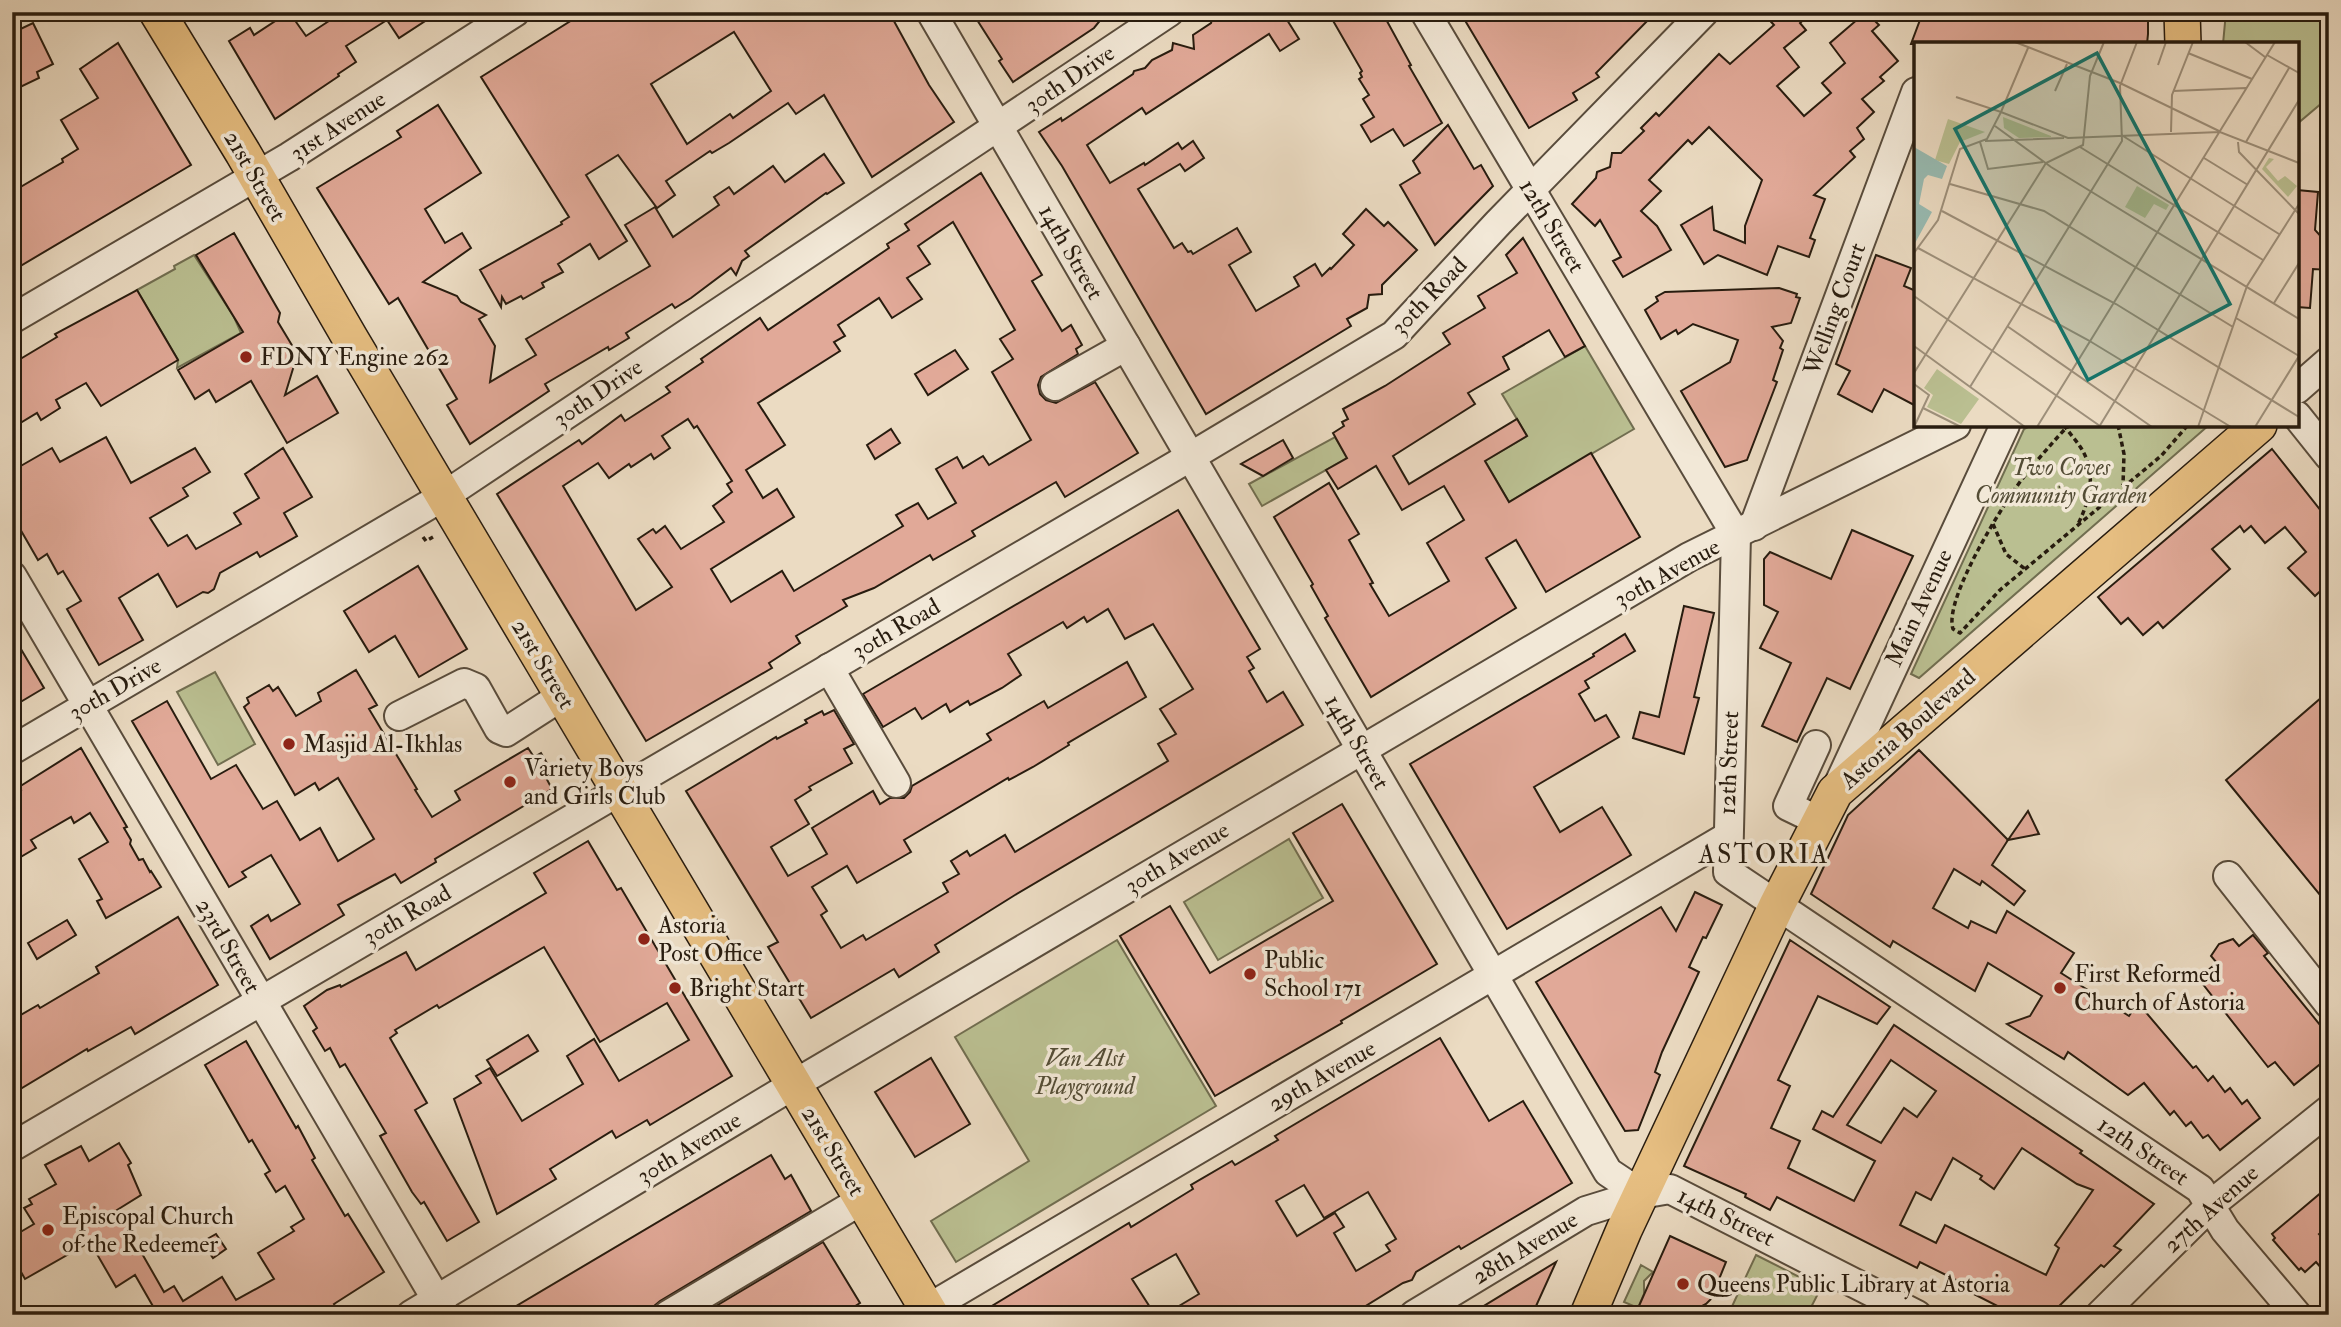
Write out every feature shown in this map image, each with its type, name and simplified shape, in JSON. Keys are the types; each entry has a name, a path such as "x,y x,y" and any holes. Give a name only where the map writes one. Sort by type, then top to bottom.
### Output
{"main road":[{"name":"21st Street","path":"157,12 862,1200 925,1313"},
{"path":"2182,12 2183,42"},
{"name":"Astoria Boulevard","path":"1588,1315 1641,1194 1777,905 1827,806 1914,724 2257,427"}],"street":[{"name":"31st Avenue","path":"12,319 257,177 515,12"},
{"name":"14th Street","path":"931,12 1608,1172 1641,1194 1670,1189 1917,1315"},
{"name":"30th Drive","path":"12,750 443,496 1169,12"},
{"name":"12th Street","path":"1425,12 1530,191 1745,530 1727,837 1728,872 2200,1189 2224,1230 2297,1315"},
{"name":"30th Road","path":"12,1147 1394,335 1703,12"},
{"name":"Welling Court","path":"1745,530 1914,97"},
{"path":"1055,386 1126,346"},
{"path":"2299,387 2329,361"},
{"path":"2299,418 2329,456"},
{"name":"30th Avenue","path":"411,1315 441,1307 793,1085 1689,557 1952,427"},
{"name":"Main Avenue","path":"1827,806 2004,427"},
{"name":"23rd Street","path":"12,576 441,1307"},
{"path":"829,668 896,783"},
{"path":"399,716 464,683 476,688 499,729 506,732 562,696"},
{"path":"1877,698 1895,714 1914,724"},
{"path":"1816,745 1788,806 1827,806"},
{"name":"29th Avenue","path":"925,1313 1727,837"},
{"path":"2228,876 2329,1003"},
{"name":"27th Avenue","path":"2100,1315 2209,1207 2329,1110"},
{"name":"28th Avenue","path":"1414,1315 1586,1211 1641,1194"},
{"path":"668,1315 862,1200"}],"path":[{"path":"2323,137 2329,132"},
{"path":"2329,231 2321,237 2329,237"},
{"path":"2077,526 2087,506 2091,486 2088,463 2082,449 2065,427 2025,475 1993,523 1954,604 1951,625 1953,629 1959,633 2000,590 2077,526 2123,487 2161,456 2186,427"},
{"path":"2118,427 2124,454 2123,487"},
{"path":"1993,523 2006,555 2025,569"},
{"path":"420,532 426,541 433,537"}],"green space":[{"path":"2226,12 2329,12 2329,97 2299,122 2299,42 2223,42"},
{"path":"194,255 234,317 241,333 177,368 178,360 137,290"},
{"path":"1585,346 1634,429 1509,502 1485,461 1527,436 1502,394"},
{"name":"Two Coves Community Garden","path":"2207,427 1919,678 1911,674 2024,429"},
{"path":"1335,437 1347,458 1262,506 1249,484"},
{"path":"215,672 255,744 218,765 177,692"},
{"path":"1289,839 1323,898 1218,960 1184,902"},
{"name":"Van Alst Playground","path":"1117,940 1216,1106 956,1262 931,1221 1029,1161 955,1037"},
{"path":"1756,1255 1821,1288 1807,1315 1728,1315"},
{"path":"1641,1265 1653,1272 1644,1281 1644,1294 1638,1308 1624,1302"}],"building":[{"path":"289,12 306,36 332,19 328,12 439,12 399,38 387,20 346,46 356,62 275,119 229,41 250,28 254,35"},
{"path":"585,12 889,12 929,85 954,122 872,177 824,95 796,114 788,103 666,181 675,195 657,208 618,155 586,175 627,241 599,259 590,244 558,264 563,272 542,283 544,287 523,299 521,296 506,304 502,297 501,307 480,270 562,224 561,222 569,217 481,77","holes":["734,32 771,91 733,118 730,114 687,144 651,84"]},
{"path":"972,12 1107,12 1094,28 1013,82 999,61 1002,59"},
{"path":"1229,12 1282,12 1299,39 1280,51 1269,34 1146,114 1142,108 1087,145 1110,183 1144,163 1145,165 1178,143 1182,149 1193,141 1204,158 1185,171 1180,164 1138,189 1174,248 1182,243 1188,252 1193,254 1237,228 1251,252 1229,265 1256,311 1299,286 1294,277 1315,264 1322,276 1331,269 1354,245 1343,234 1366,209 1384,226 1388,222 1417,250 1382,285 1382,294 1369,295 1367,308 1347,319 1351,326 1206,414 1062,166 1039,132 1061,118 1062,121 1134,71 1145,68 1152,60 1172,50 1173,43 1194,49 1193,35 1211,23 1213,16 1220,18"},
{"path":"1328,12 1382,12 1442,123 1404,146 1393,129 1371,142 1361,125 1374,117 1363,99 1369,95 1359,79 1362,77 1362,71"},
{"path":"1460,12 1656,12 1596,73 1599,77 1573,93 1577,100 1529,128"},
{"path":"1762,12 1812,12 1800,23 1806,30 1784,48 1799,67 1777,86 1804,116 1831,93 1822,83 1845,63 1830,43 1866,12 1879,25 1872,31 1898,61 1880,77 1884,81 1862,99 1874,112 1857,128 1864,139 1850,151 1855,157 1814,195 1825,199 1810,238 1815,240 1809,257 1778,246 1767,275 1718,255 1704,264 1681,225 1712,207 1714,230 1745,243 1745,226 1762,180 1709,127 1692,144 1688,140 1649,180 1661,191 1641,211 1657,226 1671,250 1623,277 1613,261 1621,257 1600,220 1595,226 1572,204 1596,178 1597,172 1610,167 1612,153 1621,153 1644,131 1641,128 1656,113 1659,116 1719,54 1730,64 1774,25"},
{"path":"1923,12 2148,12 2147,42 1911,44"},
{"path":"33,23 53,64 37,72 39,78 12,91 12,33"},
{"path":"118,43 191,165 12,271 12,192 63,162 62,159 78,149 61,120 98,98 80,69"},
{"path":"438,105 481,173 425,209 445,243 462,233 471,248 423,282 457,296 461,302 486,315 479,319 495,346 490,382 536,355 526,339 650,266 625,225 655,207 673,237 719,205 714,197 729,187 734,194 773,166 785,182 824,154 844,183 745,251 749,256 742,261 736,275 731,268 675,308 672,304 626,333 629,338 609,350 608,347 545,384 549,391 470,444 447,405 457,399 398,298 389,304 317,188 401,137 397,131"},
{"path":"1448,125 1474,169 1481,165 1493,186 1435,245 1400,185 1420,173 1413,161"},
{"path":"981,173 1042,275 1032,281 1062,331 1071,325 1082,345 1076,349 1078,354 1041,377 1038,385 1040,394 1046,400 1056,403 1095,382 1138,453 1065,497 1056,482 972,531 975,536 933,560 930,555 874,588 843,600 847,606 796,636 800,643 769,663 772,668 646,741 497,494 579,440 582,444 621,415 625,421 670,392 666,387 760,318 768,330 889,248 887,244 909,230 905,224","holes":["953,222 1015,330 1000,339 1013,359 992,372 1031,440 989,465 983,456 963,468 957,457 936,469 956,503 928,519 918,503 896,515 903,526 794,591 782,571 731,602 711,569 794,517 777,489 763,498 746,470 785,445 758,403 840,351 834,342 845,336 838,325 879,298 892,318 922,299 907,278 930,264 918,246","688,419 694,428 697,426 732,481 727,484 732,492 713,506 724,522 681,549 665,526 656,533 653,529 638,539 672,587 636,610 563,486 598,463 609,478 629,464 631,467 651,454 654,459 670,448 662,436"]},
{"path":"2299,190 2318,192 2315,230 2329,242 2329,270 2313,269 2310,308 2299,307"},
{"path":"234,233 280,313 278,322 293,347 299,349 285,395 317,376 338,413 287,443 251,381 216,402 209,390 195,399 178,370 243,332 196,255"},
{"path":"1523,238 1585,346 1565,357 1549,330 1503,357 1509,369 1468,393 1475,404 1393,456 1409,484 1517,419 1527,436 1485,461 1509,502 1591,453 1640,537 1546,592 1516,540 1486,558 1516,608 1371,697 1325,618 1328,616 1311,586 1313,584 1274,517 1329,483 1359,534 1349,540 1389,616 1449,581 1427,543 1464,520 1444,486 1402,510 1376,466 1338,489 1326,470 1347,458 1333,433 1344,426 1342,422 1348,419 1343,409 1385,386 1450,344 1443,333 1485,308 1478,296 1517,273 1506,255"},
{"path":"1876,255 1911,268 1904,286 1914,290 1914,405 1884,389 1872,412 1838,394 1850,371 1836,364"},
{"path":"1779,288 1797,294 1796,297 1800,298 1791,323 1772,327 1783,341 1780,348 1783,350 1773,380 1777,382 1747,460 1725,467 1681,391 1730,362 1738,340 1693,324 1678,334 1676,330 1661,339 1645,310 1658,301 1656,297 1665,292"},
{"path":"137,290 178,360 101,406 86,383 56,400 60,408 41,420 37,413 12,428 12,364 57,337 55,334"},
{"path":"955,350 968,369 928,395 915,374"},
{"path":"891,429 900,443 875,459 867,445"},
{"path":"106,437 131,483 195,448 210,472 183,488 188,496 150,518 168,546 187,535 196,549 241,524 234,513 259,498 245,474 283,448 312,497 284,513 297,536 260,557 257,552 220,573 214,589 208,593 203,592 177,607 158,574 119,598 143,640 99,665 67,609 81,601 63,571 58,574 47,554 38,560 12,515 12,471 52,448 60,462"},
{"path":"1283,440 1293,458 1263,476 1241,464"},
{"path":"2272,449 2329,521 2329,583 2315,596 2288,568 2306,552 2285,527 2265,543 2251,526 2244,532 2240,526 2212,549 2230,569 2163,628 2158,622 2143,635 2128,618 2121,624 2098,597"},
{"path":"1178,510 1260,649 1247,657 1254,668 1249,671 1267,702 1283,692 1303,725 1015,895 935,945 939,952 899,977 894,969 811,1018 768,947 778,942 686,791 776,737 777,739 807,723 805,720 822,711 824,715 834,710 854,744 844,749 852,763 809,787 811,790 795,800 809,824 771,847 788,876 827,854 812,828 873,791 880,804 890,798 904,798 912,786 991,740 987,734 1044,701 1048,708 1127,662 1146,697 1033,767 1009,780 1008,778 904,840 911,852 857,883 847,866 812,887 827,911 821,915 841,948 863,935 866,940 948,892 943,883 959,874 951,861 967,851 970,856 1005,835 1015,852 1168,761 1158,744 1176,734 1160,709 1193,689 1153,624 1125,639 1108,609 1087,622 1084,617 1067,628 1063,622 1008,654 1021,675 970,705 968,701 950,712 946,704 922,719 915,708 883,727 863,694"},
{"path":"1852,530 1913,556 1850,689 1827,678 1797,742 1762,726 1791,663 1760,648 1778,612 1764,605 1764,559 1770,552 1831,579"},
{"path":"418,566 467,649 419,677 395,636 369,652 344,611"},
{"path":"1684,606 1714,613 1694,697 1699,698 1684,754 1633,738 1640,712 1659,717"},
{"path":"12,634 44,688 12,707"},
{"path":"1625,634 1635,651 1585,681 1589,688 1579,694 1595,721 1606,715 1619,737 1534,787 1560,832 1602,807 1631,855 1507,929 1410,764 1594,656 1593,654"},
{"path":"356,670 377,705 369,709 432,817 460,800 455,791 528,748 534,757 541,753 551,770 544,774 552,789 435,859 436,862 401,883 395,874 338,905 344,915 270,959 251,926 268,915 271,921 300,904 271,855 242,872 246,877 229,887 132,721 167,701 211,779 236,765 263,809 277,801 300,840 320,828 338,861 374,839 338,778 319,790 315,783 295,795 244,707 249,703 247,698 269,685 273,691 278,687 296,716 321,701 318,693"},
{"path":"2329,691 2329,906 2226,780"},
{"path":"81,748 127,827 124,828 139,860 143,859 161,887 106,918 97,901 102,899 79,859 108,842 90,813 74,823 71,817 31,840 36,848 12,862 12,795 21,790 19,787"},
{"path":"1919,750 2008,840 1992,865 2025,891 2014,905 1982,881 1980,885 1954,869 1933,908 1968,928 1971,921 1996,933 2007,911 2074,953 2061,973 2129,1016 2138,1003 2193,1068 2196,1066 2208,1081 2213,1076 2225,1092 2230,1088 2242,1104 2247,1100 2260,1118 2220,1150 2208,1135 2203,1138 2191,1122 2186,1126 2174,1111 2170,1115 2144,1083 2128,1095 2068,1052 2064,1059 2007,1024 2030,1016 2042,996 1988,963 1975,991 1893,941 1890,947 1811,894 1848,815"},
{"path":"1342,804 1437,964 1341,1021 1342,1023 1215,1096 1120,936 1170,906 1210,973 1333,901 1293,833"},
{"path":"2028,811 2039,834 2008,840"},
{"path":"588,841 617,890 621,888 732,1076 650,1125 647,1120 616,1138 612,1131 550,1169 556,1179 497,1214 454,1099 481,1083 476,1076 490,1068 522,1121 583,1084 567,1056 594,1039 619,1081 689,1040 667,1003 600,1042 544,947 439,1008 437,1005 395,1030 397,1033 390,1038 427,1103 415,1110 479,1222 447,1241 424,1202 421,1204 412,1192 380,1136 386,1133 345,1064 340,1067 330,1048 325,1051 313,1031 317,1028 304,1006 327,990 340,985 341,987 406,952 416,970 546,893 534,873"},
{"path":"1695,892 1722,905 1689,967 1699,972 1662,1052 1655,1072 1660,1075 1638,1130 1625,1131 1536,982 1661,907 1676,931"},
{"path":"178,917 218,985 135,1034 131,1027 88,1051 87,1049 12,1094 12,1020 38,1005 40,1008 99,973 96,967"},
{"path":"67,920 76,935 37,959 28,943"},
{"path":"2253,935 2268,953 2264,956 2329,1036 2329,1057 2294,1085 2275,1062 2268,1067 2198,978 2217,963 2211,956 2219,944 2233,939 2239,946"},
{"path":"1790,940 1890,1007 1877,1024 1818,996 1778,1080 1790,1086 1771,1128 1800,1141 1788,1168 1854,1201 1875,1161 1813,1129 1822,1111 1833,1117 1894,1025 2082,1151 2080,1153 2154,1204 2114,1246 2121,1250 2104,1267 2101,1265 2050,1315 2015,1315 1960,1287 1962,1283 1920,1262 1917,1268 1777,1197 1770,1210 1745,1197 1746,1194 1684,1166","holes":["1891,1060 1936,1091 1917,1117 1904,1108 1881,1143 1847,1125","2022,1148 2077,1184 2093,1190 2055,1245 2059,1248 2046,1275 1945,1225 1936,1243 1900,1225 1916,1192 1931,1200 1953,1158 1982,1176 1980,1179 1994,1189"]},
{"path":"528,1035 538,1051 497,1076 487,1060"},
{"path":"1440,1038 1489,1121 1523,1101 1572,1183 1461,1249 1459,1246 1416,1272 1412,1280 1351,1315 1164,1315 1199,1294 1176,1254 1132,1279 1155,1315 977,1315 1129,1223 1131,1227 1193,1189 1191,1185 1232,1161 1235,1165 1278,1140 1275,1136","holes":["1304,1185 1324,1218 1368,1192 1396,1239 1386,1245 1390,1251 1356,1271 1334,1233 1344,1227 1335,1213 1297,1236 1276,1201"]},
{"path":"246,1041 296,1128 298,1126 315,1158 312,1160 345,1216 348,1214 384,1272 334,1304 341,1315 158,1315 135,1275 116,1287 90,1242 25,1279 12,1256 12,1237 34,1224 24,1208 32,1204 29,1199 56,1184 45,1165 81,1146 89,1161 119,1143 131,1163 128,1165 141,1195 117,1210 164,1292 174,1286 183,1301 222,1277 236,1300 274,1279 258,1253 294,1231 291,1227 304,1219 285,1186 276,1192 265,1174 270,1171 252,1140 249,1142 205,1065"},
{"path":"931,1058 970,1124 915,1157 875,1092"},
{"path":"771,1155 785,1179 791,1175 811,1211 660,1301 654,1306 651,1315 501,1315"},
{"path":"2329,1186 2329,1226 2319,1234 2329,1245 2329,1277 2316,1262 2305,1272 2301,1268 2299,1270 2273,1240 2275,1238 2272,1234"},
{"path":"216,1234 226,1249 213,1258 202,1242"},
{"name":"Queens Public Library at Astoria","path":"1670,1236 1726,1262 1711,1299 1685,1315 1635,1315"},
{"path":"823,1242 860,1303 841,1315 701,1315"},
{"path":"1556,1262 1532,1315 1469,1315"}],"place":[{"name":"FDNY Engine 262","path":"246,357"},
{"name":"Masjid Al-Ikhlas","path":"289,744"},
{"name":"Variety Boys and Girls Club","path":"510,782"},
{"name":"Astoria Post Office","path":"644,939"},
{"name":"Public School 171","path":"1250,974"},
{"name":"Bright Start","path":"675,988"},
{"name":"First Reformed Church of Astoria","path":"2060,988"},
{"name":"Episcopal Church of the Redeemer","path":"48,1230"},
{"name":"Queens Public Library at Astoria","path":"1683,1284"}],"district":[{"name":"ASTORIA","path":"1764,855"}]}
